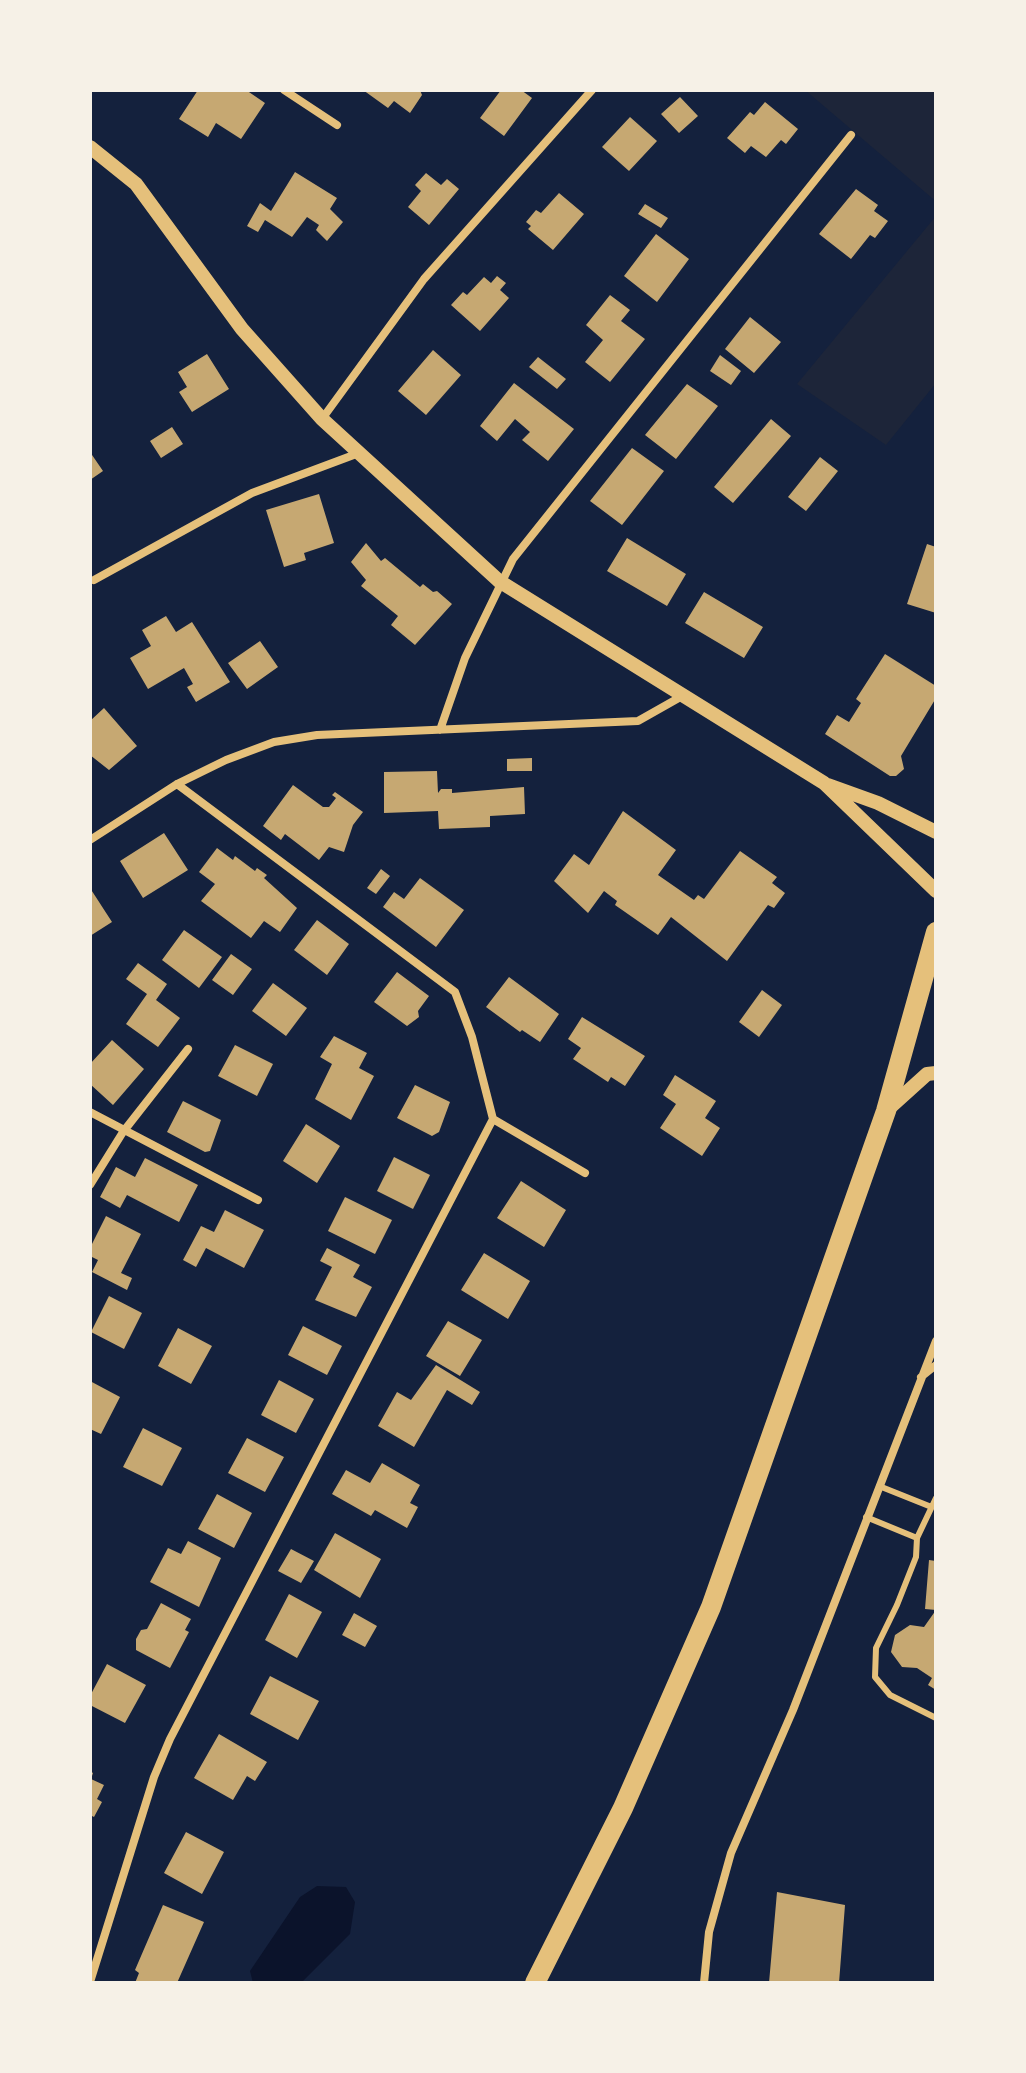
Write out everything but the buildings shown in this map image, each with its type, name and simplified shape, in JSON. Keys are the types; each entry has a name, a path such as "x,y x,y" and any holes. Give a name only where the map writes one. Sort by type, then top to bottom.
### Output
{"main road":[{"path":"535,1983 623,1808 711,1607 886,1111 932,958 936,932"}],"street":[{"path":"284,90 337,125"},
{"path":"322,419 424,279 592,90"},
{"path":"440,730 465,658 499,581 523,546 851,135"},
{"path":"90,147 136,184 242,329 322,419 499,581 824,783 936,891"},
{"path":"94,580 252,493 359,453"},
{"path":"90,840 177,784 226,760 274,742 317,735 638,721 684,694"},
{"path":"824,783 878,803 936,832"},
{"path":"90,1982 154,1777 170,1739 493,1119 472,1037 455,992 177,784"},
{"path":"90,1185 123,1132 188,1049"},
{"path":"886,1111 927,1074 936,1073"},
{"path":"90,1112 123,1132 258,1200"},
{"path":"493,1119 585,1173"},
{"path":"704,1983 709,1932 731,1853 793,1710 936,1341"},
{"path":"920,1377 936,1365"}],"lane":[{"path":"879,1486 929,1506"},
{"path":"936,1498 929,1506 917,1538 916,1557 876,1648 875,1677 890,1695 936,1718"},
{"path":"866,1517 917,1538"}],"shaded area":[{"path":"805,90 936,90 936,201 932,198"},
{"path":"936,216 936,383 886,445 797,384"},
{"path":"317,1886 346,1887 355,1902 350,1934 301,1983 253,1983 250,1971 300,1897"}]}
